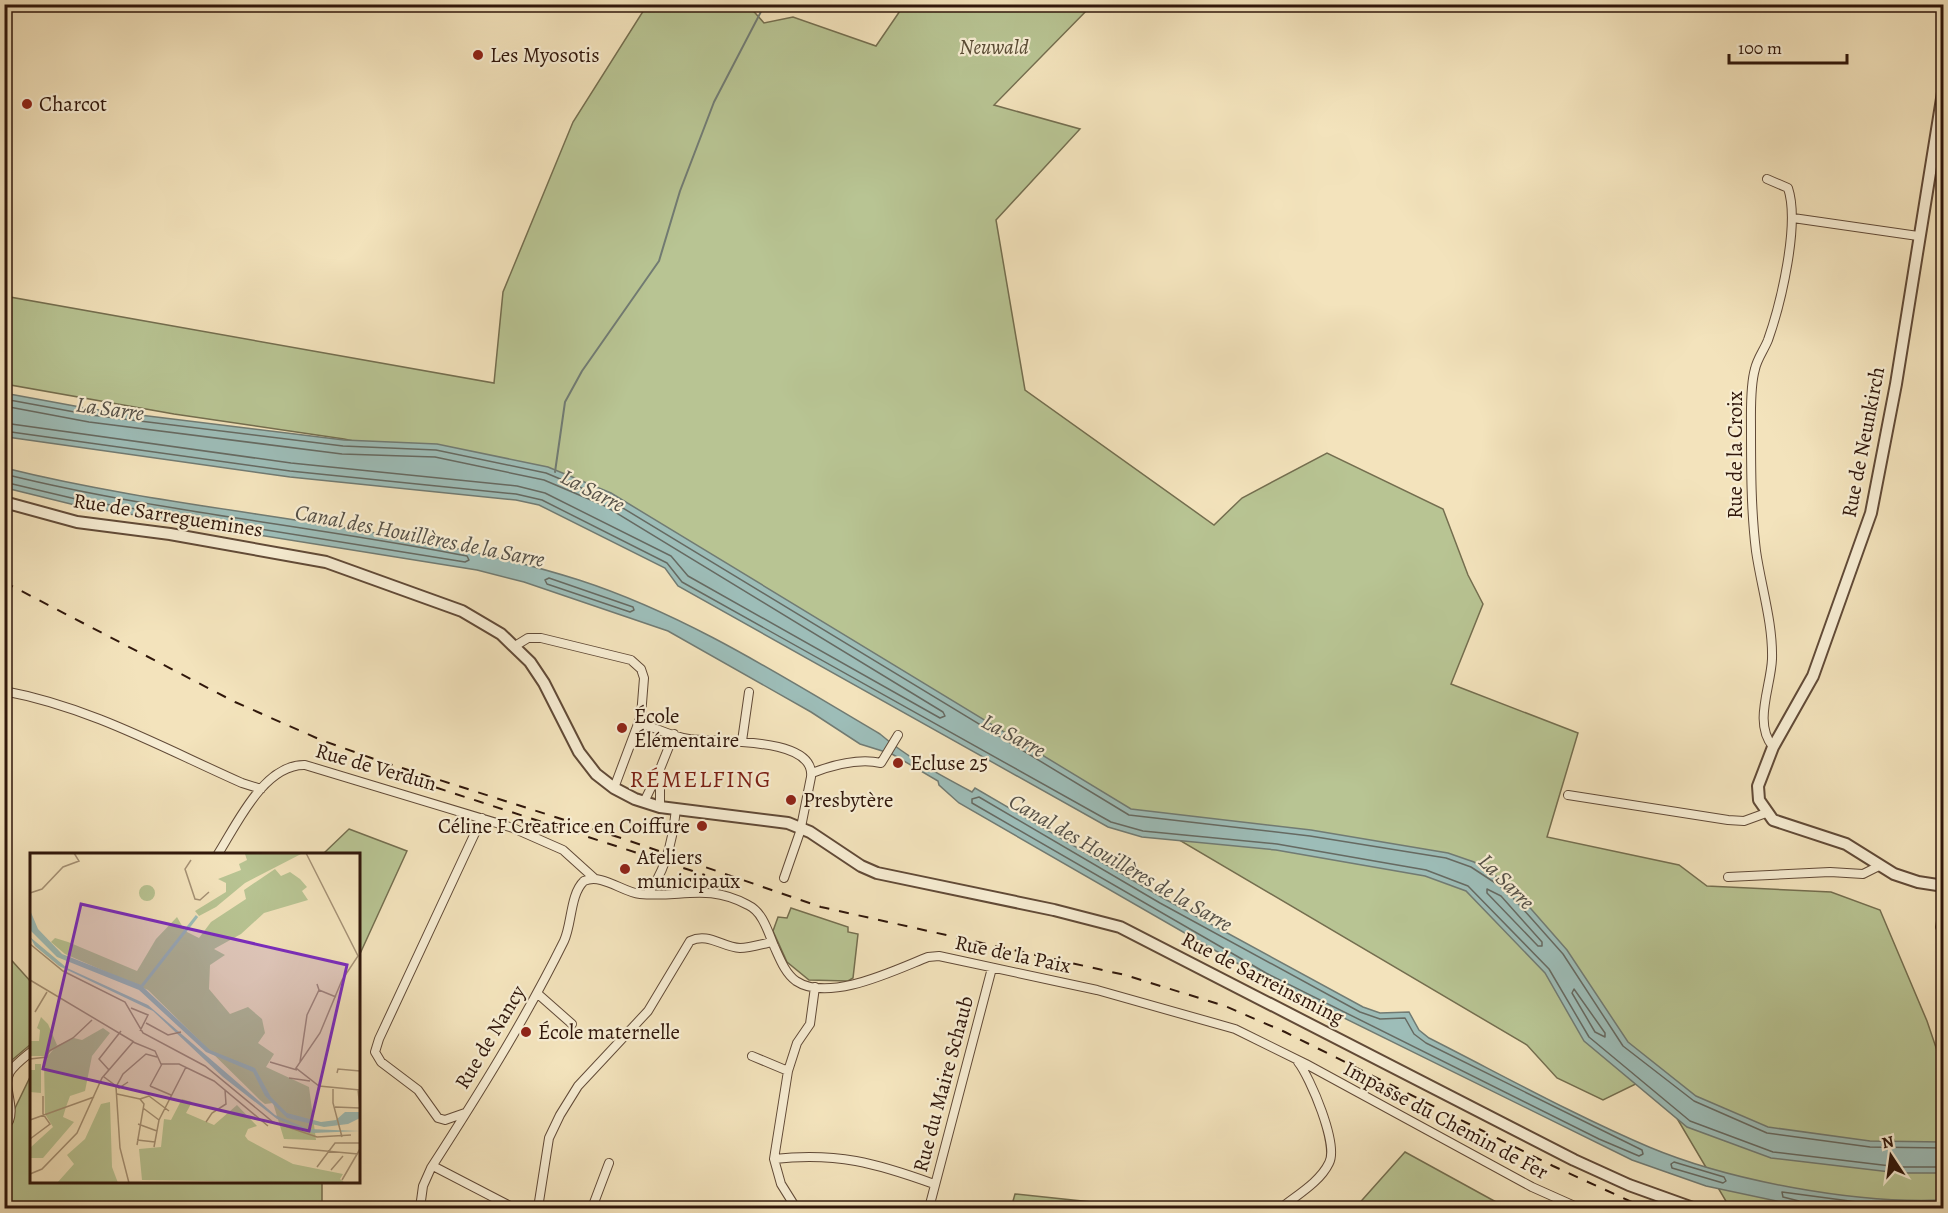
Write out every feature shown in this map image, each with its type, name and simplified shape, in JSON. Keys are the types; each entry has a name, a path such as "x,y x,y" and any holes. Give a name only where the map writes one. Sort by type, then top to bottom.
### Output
{"street":[{"name":"Rue de Neunkirch","path":"1766,813 1759,800 1758,786 1773,747 1813,676 1871,513 1896,384 1918,236 1944,86"},
{"name":"Rue de la Croix","path":"1767,179 1788,188 1793,218 1784,278 1768,339 1755,369 1751,414 1751,486 1756,549 1771,640 1772,661 1763,720 1765,737 1773,747"},
{"path":"1793,218 1918,236"},
{"name":"Rue de Sarreguemines","path":"4,502 77,522 170,534 326,562 462,611 489,626 515,646 544,683 579,752 596,774 614,788 660,807 774,820 800,827"},
{"path":"515,646 528,638 537,637 631,660 641,669 644,678 640,723 614,788"},
{"path":"4,691 58,704 113,723 242,783 261,789"},
{"path":"741,741 750,692"},
{"path":"640,723 688,739 741,741 787,750 801,758 812,773 800,827 784,878"},
{"path":"644,802 674,734"},
{"path":"812,773 845,764 883,761 897,737"},
{"name":"Rue de Verdun","path":"219,853 261,789 282,769 305,765 482,818 555,846 575,859 594,878"},
{"path":"660,769 660,807"},
{"path":"1568,795 1728,820 1744,821 1766,813 1787,826 1846,844 1879,866 1918,882 1944,886"},
{"path":"647,894 660,874 672,838 676,809"},
{"path":"465,1113 445,1120 438,1118 418,1090 378,1059 376,1047 482,818"},
{"name":"Rue de Sarreinsming","path":"800,827 877,873 1082,916 1135,933 1574,1160 1629,1185 1693,1209"},
{"path":"575,859 584,881 594,878"},
{"path":"1728,877 1830,872 1863,873 1879,866"},
{"path":"660,874 663,893"},
{"name":"Rue de la Paix","path":"594,878 626,891 647,894 709,892 750,905 760,914 784,967 800,983 815,987 851,986 933,956 1097,990 1209,1020 1260,1040 1297,1061"},
{"name":"Rue de Nancy","path":"420,1209 424,1181 538,994 568,931 578,890 584,881"},
{"path":"1940,927 1944,904"},
{"path":"538,1209 549,1138 560,1115 578,1086 648,1011 690,941 697,938 708,938 739,948 772,942"},
{"name":"Rue du Maire Schaub","path":"929,1209 992,968"},
{"path":"796,1209 781,1184 774,1159 788,1071 797,1043 810,1024 815,987"},
{"path":"538,994 572,1024"},
{"path":"4,1123 9,1121 12,1113 9,1073 30,1053"},
{"path":"752,1056 788,1071"},
{"path":"1281,1209 1317,1178 1330,1162 1330,1145 1316,1097 1308,1077 1297,1061"},
{"name":"Impasse du Chemin de Fer","path":"1297,1061 1522,1182 1579,1209"},
{"path":"774,1159 809,1155 855,1159 934,1184"},
{"path":"438,1156 448,1172"},
{"path":"592,1209 609,1163"},
{"path":"433,1166 514,1209"}],"green space":[{"name":"Neuwald","path":"647,5 748,5 764,23 793,17 876,46 904,5 1092,5 994,105 1080,129 996,220 1025,390 1214,525 1242,498 1327,453 1443,509 1468,575 1483,604 1451,684 1578,733 1547,837 1679,865 1707,886 1831,892 1880,910 1927,1021 1943,1068 1943,1208 1730,1208 1652,1076 1603,1100 1557,1078 1527,1045 1047,762 604,494 344,439 174,414 5,384 4,296 494,383 503,292 573,122"},
{"path":"349,829 407,851 360,954 360,853 324,853"},
{"path":"791,908 848,927 848,932 858,934 853,978 848,981 809,980 787,962 773,931 778,917 787,918"},
{"path":"5,953 30,981 30,1045 5,1066"},
{"path":"30,1077 30,1183 322,1183 322,1208 5,1208 4,1131"},
{"path":"1405,1152 1507,1208 1355,1208"},
{"path":"1015,1194 1091,1202 1089,1208 1011,1208"}],"water":[{"name":"La Sarre","path":"4,393 91,409 344,440 437,444 548,467 611,493 1131,809 1311,830 1448,853 1474,862 1510,885 1567,950 1628,1042 1696,1096 1768,1127 1870,1141 1943,1142 1943,1173 1899,1173 1771,1158 1687,1127 1584,1041 1545,973 1466,891 1425,876 1276,850 1142,837 1108,827 678,586 665,568 539,505 516,500 290,477 7,437 5,436"},
{"path":"5,468 148,497 437,544 508,560 619,594 696,629 771,669 880,734 936,773 972,792 975,788 1163,898 1363,1007 1380,1013 1409,1012 1419,1030 1429,1038 1621,1135 1681,1159 1755,1180 1833,1194 1872,1198 1943,1200 1943,1208 1809,1208 1706,1186 1632,1160 1263,978 959,803 939,785 938,781 892,754 860,744 811,712 668,631 524,582 477,570 79,506 5,487"}],"waterway":[{"name":"La Sarre","path":"555,472 565,402 582,371 659,261 680,191 714,102 765,4"}],"railway":[{"path":"4,582 235,702 321,740 377,760 621,838 821,907 1125,975 1225,1006 1285,1032 1553,1166 1645,1208"},
{"path":"379,769 705,875"}],"place":[{"name":"Les Myosotis","path":"478,55"},
{"name":"Charcot","path":"27,104"},
{"name":"École Élémentaire","path":"622,728"},
{"name":"Ecluse 25","path":"898,763"},
{"name":"Presbytère","path":"791,800"},
{"name":"Céline F Creatrice en Coiffure","path":"702,826"},
{"name":"Ateliers municipaux","path":"625,869"},
{"name":"École maternelle","path":"526,1032"}],"district":[{"name":"RÉMELFING","path":"701,779"}],"water label":[{"name":"Canal des Houillères de la Sarre","path":"420,535"},
{"name":"Canal des Houillères de la Sarre","path":"1121,862"}]}
